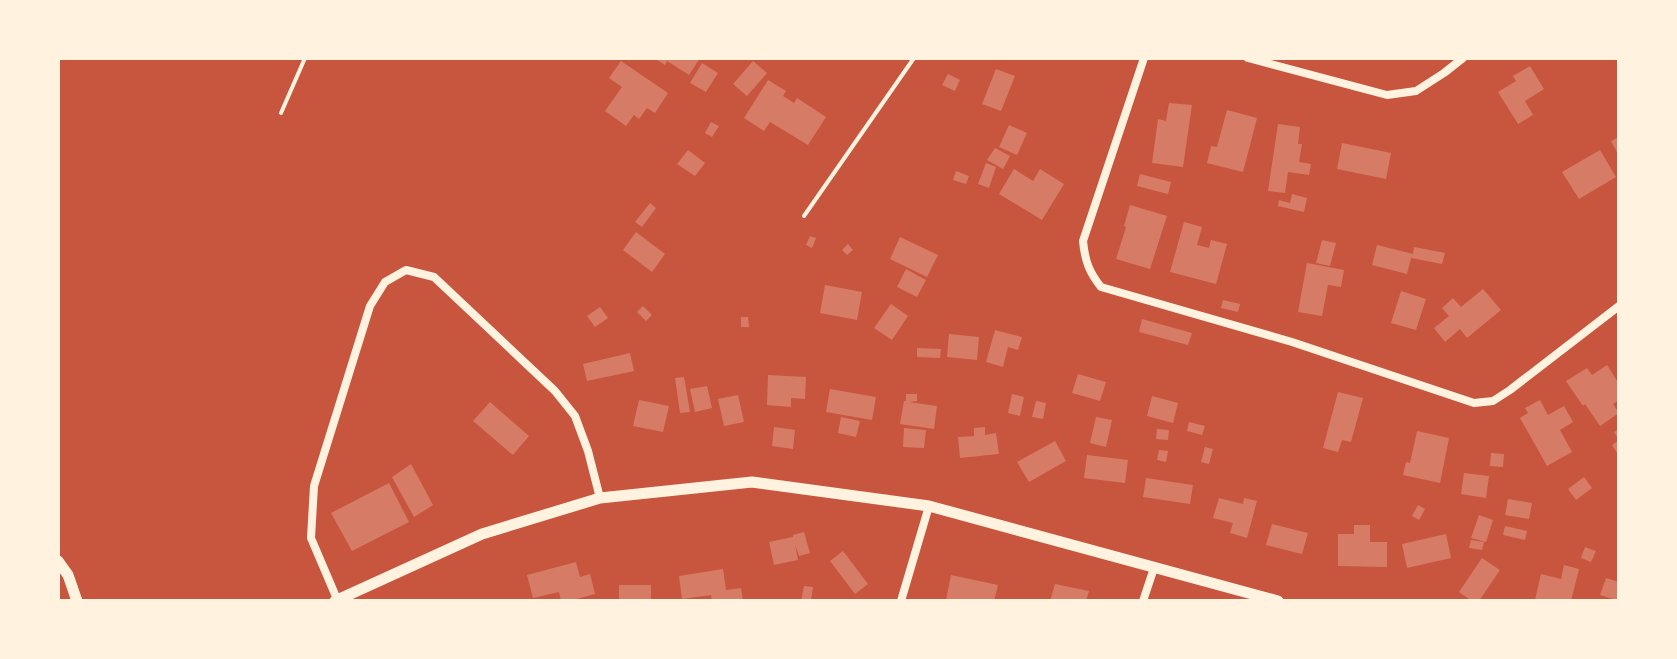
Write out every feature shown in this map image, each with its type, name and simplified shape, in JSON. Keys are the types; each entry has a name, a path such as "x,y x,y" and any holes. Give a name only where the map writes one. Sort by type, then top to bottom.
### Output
{"street":[{"path":"1144,58 1083,241 1084,259 1089,272 1101,287 1292,342 1474,403 1493,401 1510,390 1619,306"},
{"path":"1248,58 1387,95 1416,91 1463,58"},
{"path":"600,498 575,416 555,391 434,277 406,270 385,282 370,306 314,486 311,538 336,600 482,534 600,498 752,482 929,506 1278,601"},
{"path":"901,601 929,506"},
{"path":"58,561 68,575 77,601"},
{"path":"1143,601 1154,568"}],"lane":[{"path":"281,113 305,58"},
{"path":"804,216 914,58"}],"building":[{"path":"654,58 700,58 689,75 667,61 665,65"},
{"path":"621,61 668,93 655,113 647,108 639,119 634,115 626,126 605,111 622,87 609,78"},
{"path":"753,61 767,73 747,96 733,84"},
{"path":"702,63 718,73 706,92 690,83"},
{"path":"1530,66 1544,89 1525,101 1533,115 1518,124 1498,92 1516,81 1513,76"},
{"path":"996,69 1015,76 1001,111 982,104"},
{"path":"948,74 960,80 955,91 942,85"},
{"path":"768,80 786,91 783,96 794,103 797,98 826,117 808,145 770,122 764,131 744,118"},
{"path":"1169,103 1192,105 1183,167 1152,163 1158,119 1166,121"},
{"path":"1227,110 1257,118 1243,172 1207,163 1211,146 1217,147"},
{"path":"711,122 719,126 712,137 705,133"},
{"path":"1278,124 1300,127 1298,144 1302,144 1299,162 1311,164 1309,175 1288,172 1285,193 1268,191"},
{"path":"1009,125 1027,133 1017,155 999,147"},
{"path":"1619,137 1619,156 1611,141"},
{"path":"1342,143 1391,153 1386,179 1337,169"},
{"path":"995,148 1010,156 1003,169 987,160"},
{"path":"688,150 705,163 695,176 677,164"},
{"path":"1600,150 1616,177 1579,199 1562,172"},
{"path":"986,163 996,167 989,188 978,184"},
{"path":"1014,169 1033,181 1040,169 1064,184 1042,220 999,194"},
{"path":"956,171 969,176 966,184 953,180"},
{"path":"1140,174 1171,182 1168,194 1137,186"},
{"path":"1292,194 1307,198 1304,212 1278,206 1279,200 1290,203"},
{"path":"650,203 656,208 642,227 635,222"},
{"path":"1130,205 1167,216 1150,269 1116,259"},
{"path":"1184,222 1202,227 1197,245 1209,248 1211,240 1227,244 1216,284 1170,272"},
{"path":"636,232 665,254 652,272 623,250"},
{"path":"810,236 816,238 812,248 806,245"},
{"path":"900,237 938,255 927,277 890,259"},
{"path":"1322,240 1336,243 1330,266 1316,263"},
{"path":"848,244 853,250 847,255 842,250"},
{"path":"1377,245 1413,254 1414,247 1445,253 1442,264 1411,258 1407,274 1372,265"},
{"path":"1307,263 1344,270 1341,287 1328,285 1322,316 1298,312"},
{"path":"906,269 926,280 917,297 897,287"},
{"path":"825,285 862,292 857,320 820,313"},
{"path":"1483,289 1501,310 1467,338 1460,329 1445,342 1434,328 1449,316 1442,308 1453,298 1461,307"},
{"path":"1401,291 1426,299 1416,330 1391,323"},
{"path":"1223,300 1240,304 1238,312 1221,308"},
{"path":"891,304 908,316 892,340 874,328"},
{"path":"643,306 652,315 646,321 637,312"},
{"path":"600,307 608,318 595,327 587,316"},
{"path":"741,317 748,317 749,327 741,327"},
{"path":"1142,319 1192,333 1188,345 1139,332"},
{"path":"995,330 1022,337 1018,350 1008,347 1003,367 986,362"},
{"path":"949,334 979,337 977,360 947,357"},
{"path":"917,348 941,349 940,358 917,357"},
{"path":"630,353 634,371 587,381 583,364"},
{"path":"1607,365 1619,384 1619,400 1613,404 1619,413 1600,426 1566,381 1587,368 1592,375"},
{"path":"1078,374 1106,382 1100,401 1072,393"},
{"path":"768,375 806,377 805,399 791,398 791,407 767,405"},
{"path":"684,377 690,412 680,413 675,378"},
{"path":"707,386 712,408 695,412 690,389"},
{"path":"830,389 876,397 872,420 826,412"},
{"path":"1338,392 1363,398 1351,442 1342,440 1338,452 1323,448"},
{"path":"906,394 917,394 917,401 909,402 937,406 934,429 900,424"},
{"path":"1012,394 1024,397 1020,416 1008,413"},
{"path":"738,395 744,422 724,426 718,399"},
{"path":"1152,396 1178,403 1173,423 1147,416"},
{"path":"639,400 669,406 663,432 633,426"},
{"path":"1540,400 1548,415 1564,406 1573,422 1560,430 1572,452 1547,466 1520,418 1528,413 1525,408"},
{"path":"1036,401 1046,403 1043,419 1032,417"},
{"path":"490,402 529,436 513,455 473,421"},
{"path":"841,417 860,421 856,437 838,433"},
{"path":"1096,417 1112,420 1106,447 1090,443"},
{"path":"1189,422 1205,426 1202,435 1187,431"},
{"path":"774,427 795,430 793,449 772,446"},
{"path":"985,427 985,435 996,433 999,454 960,458 958,437 974,436 974,428"},
{"path":"904,428 926,430 924,448 903,447"},
{"path":"1157,429 1169,430 1168,440 1156,439"},
{"path":"1417,431 1449,438 1440,483 1403,475 1406,462 1410,463"},
{"path":"1619,440 1619,456 1612,445"},
{"path":"1055,441 1066,461 1029,482 1017,462"},
{"path":"1205,447 1213,449 1209,464 1201,462"},
{"path":"1159,450 1168,451 1166,462 1157,460"},
{"path":"1491,453 1504,454 1503,467 1490,466"},
{"path":"1087,455 1128,460 1125,483 1084,478"},
{"path":"411,464 433,505 414,517 392,477"},
{"path":"1464,473 1489,476 1486,498 1461,494"},
{"path":"1584,477 1592,488 1576,500 1568,489"},
{"path":"1146,478 1193,485 1190,504 1143,497"},
{"path":"389,483 409,522 352,551 331,513"},
{"path":"1219,498 1243,504 1244,498 1257,501 1247,538 1230,533 1233,523 1213,518"},
{"path":"1508,499 1532,503 1529,519 1505,515"},
{"path":"1418,505 1425,509 1419,520 1412,516"},
{"path":"1479,515 1493,520 1486,542 1471,538"},
{"path":"1272,524 1308,533 1302,554 1266,545"},
{"path":"1354,525 1370,525 1370,542 1387,542 1387,567 1338,566 1338,534 1354,534"},
{"path":"1505,526 1527,531 1525,540 1503,535"},
{"path":"804,532 810,553 799,556 795,544 798,560 774,565 769,542"},
{"path":"1446,534 1451,558 1407,568 1402,544"},
{"path":"1471,540 1484,542 1482,550 1469,548"},
{"path":"1585,547 1596,551 1591,562 1581,558"},
{"path":"843,551 868,584 855,594 830,561"},
{"path":"1482,558 1500,570 1479,601 1472,601 1459,592"},
{"path":"576,562 580,577 590,574 595,594 569,601 561,601 559,592 533,598 527,575"},
{"path":"1564,565 1579,569 1571,601 1535,600 1541,574 1561,579"},
{"path":"723,569 726,590 741,588 743,601 712,601 711,595 682,599 679,576"},
{"path":"951,575 998,585 994,601 946,600"},
{"path":"1606,578 1619,582 1619,601 1600,595"},
{"path":"1055,584 1089,591 1086,601 1050,601"},
{"path":"619,585 651,585 651,601 619,601"},
{"path":"804,586 813,587 811,601 801,601"}]}
